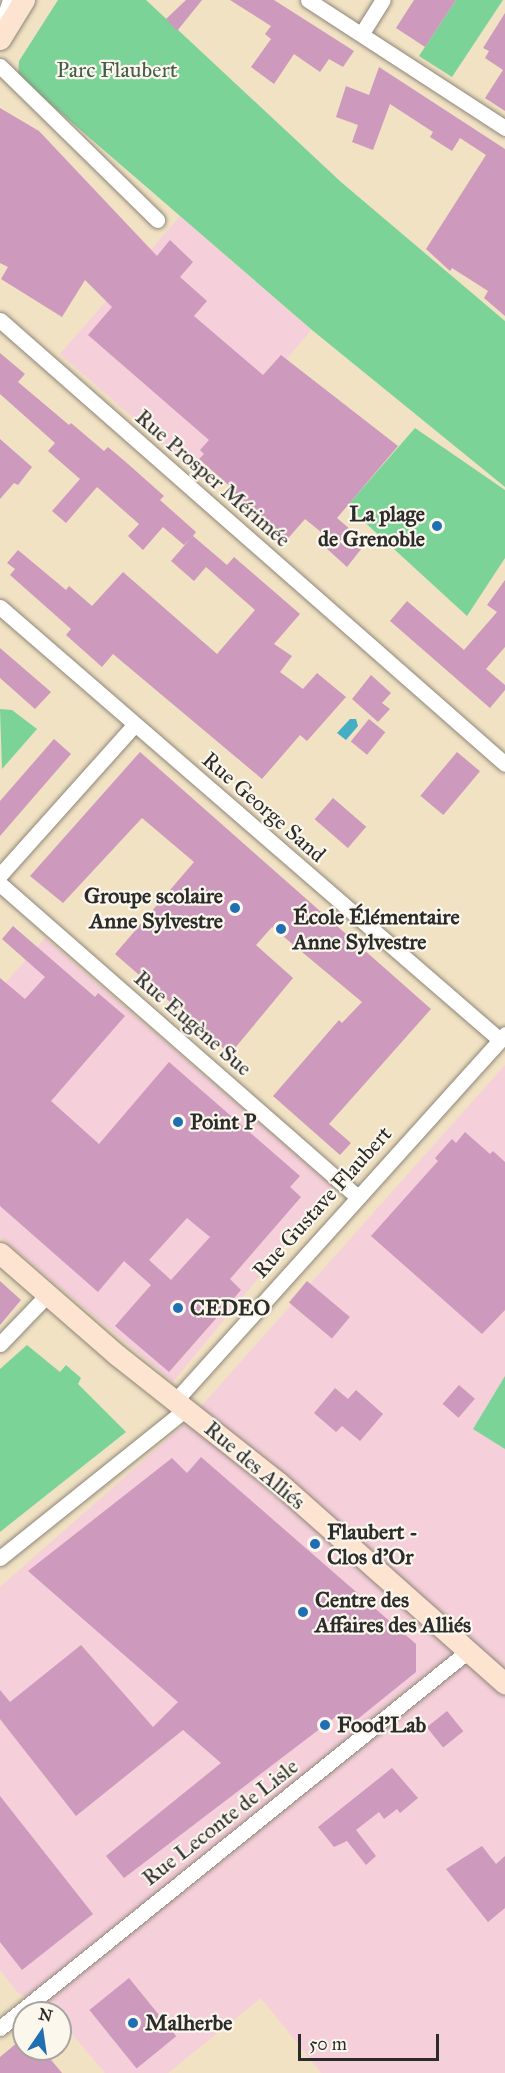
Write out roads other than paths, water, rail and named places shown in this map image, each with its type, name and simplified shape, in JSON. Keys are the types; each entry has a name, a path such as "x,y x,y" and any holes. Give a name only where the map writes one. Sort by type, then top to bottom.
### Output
{"main road":[{"path":"0,39 24,0"},
{"name":"Rue des Alliés","path":"0,1253 180,1405 279,1483 505,1684"}],"street":[{"path":"0,28 10,0"},
{"path":"308,0 505,128"},
{"path":"362,33 383,0"},
{"path":"0,66 158,220"},
{"name":"Rue Prosper Mérimée","path":"0,320 505,764"},
{"name":"Rue George Sand","path":"0,607 134,725 502,1037"},
{"path":"0,875 134,725"},
{"name":"Rue Eugène Sue","path":"0,884 357,1196"},
{"name":"Rue Gustave Flaubert","path":"0,1558 180,1405 357,1196 502,1037"},
{"path":"0,1344 48,1294"},
{"name":"Rue Leconte de Lisle","path":"0,2028 468,1651"}],"water":[{"path":"350,719 356,719 358,726 346,740 337,733"}],"place":[{"name":"La plage de Grenoble","path":"437,526"},
{"name":"Groupe scolaire Anne Sylvestre","path":"235,908"},
{"name":"École Élémentaire Anne Sylvestre","path":"281,929"},
{"name":"Point P","path":"178,1122"},
{"name":"CEDEO","path":"178,1308"},
{"name":"Flaubert - Clos d'Or","path":"315,1544"},
{"name":"Centre des Affaires des Alliés","path":"303,1612"},
{"name":"Food'Lab","path":"325,1725"},
{"name":"Malherbe","path":"133,2023"}],"park label":[{"name":"Parc Flaubert","path":"117,70"}]}
